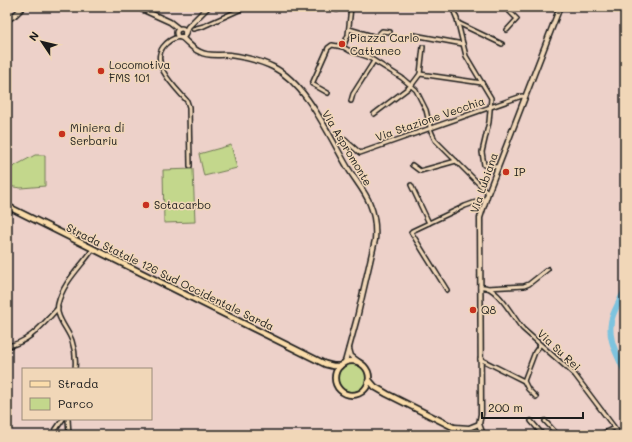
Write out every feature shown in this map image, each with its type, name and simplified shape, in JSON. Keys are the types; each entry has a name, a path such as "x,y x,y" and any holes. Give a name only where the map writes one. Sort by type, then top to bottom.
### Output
{"main road":[{"path":"7,20 23,7"},
{"name":"Via Aspromonte","path":"137,7 170,22 181,33 193,49 200,53 229,55 268,65 287,76 309,102 349,170 370,202 376,228 375,240 358,318 345,362"},
{"path":"181,33 208,7"},
{"name":"Via Lubiana","path":"483,435 479,424 481,414 480,218 498,167 560,7"},
{"name":"Strada Statale 126 Sud Occidentale Sarda","path":"7,206 325,364"},
{"path":"350,344 351,356 367,370 369,380 375,388 468,435"},
{"path":"359,362 345,362 340,366 335,379 337,386 345,393 356,394 365,389 375,389 384,392"},
{"path":"325,364 340,366"},
{"path":"325,364 336,374"},
{"path":"365,389 369,380"},
{"path":"452,426 464,428 479,424"}],"street":[{"path":"193,29 204,26 246,7"},
{"path":"343,47 348,35 351,7"},
{"path":"452,7 458,23 466,56 491,98 491,108 482,152 484,165 498,167"},
{"path":"506,7 517,19 507,30"},
{"path":"458,23 502,44"},
{"path":"349,29 376,37 382,31 390,32"},
{"path":"181,33 165,45 162,50 160,62 164,72 187,101 189,107 190,166"},
{"path":"414,35 463,44"},
{"path":"328,93 312,84 328,48 332,45 343,47 368,57 402,78 416,90 426,110 434,140 488,195 411,232 447,290"},
{"path":"374,114 411,86 420,74 422,47"},
{"path":"350,101 374,61"},
{"path":"420,74 482,83"},
{"name":"Via Stazione Vecchia","path":"344,140 360,153 522,96 525,97"},
{"path":"412,165 420,171 456,161"},
{"path":"410,185 429,223"},
{"path":"75,368 72,340 58,308 60,298 71,278 93,249"},
{"path":"480,287 524,286 529,284 548,269"},
{"name":"Via Su Rei","path":"487,288 495,293 504,303 515,320 575,375 620,435"},
{"path":"7,346 16,345 30,338 58,308"},
{"path":"524,381 535,352 540,344"},
{"path":"480,359 524,381 528,389 536,397"},
{"path":"52,435 62,420"},
{"path":"68,420 69,435"},
{"path":"531,421 543,435"},
{"path":"545,421 558,435"},
{"path":"600,435 614,428"}],"green space":[{"path":"231,145 237,168 204,176 199,154"},
{"path":"35,155 45,155 45,186 21,188 7,186 7,170"},
{"path":"193,169 195,222 164,223 163,170"},
{"path":"352,364 362,368 366,378 362,388 352,392 342,388 338,378 342,368"},
{"path":"478,426 481,435 476,435 467,430"}],"waterway":[{"path":"625,290 613,315 610,330 613,345 625,372"}],"place":[{"name":"Piazza Carlo Cattaneo","path":"342,44"},
{"name":"Locomotiva FMS 101","path":"101,71"},
{"name":"Miniera di Serbariu","path":"62,134"},
{"name":"IP","path":"506,172"},
{"name":"Sotacarbo","path":"146,205"},
{"name":"Q8","path":"473,310"}]}
